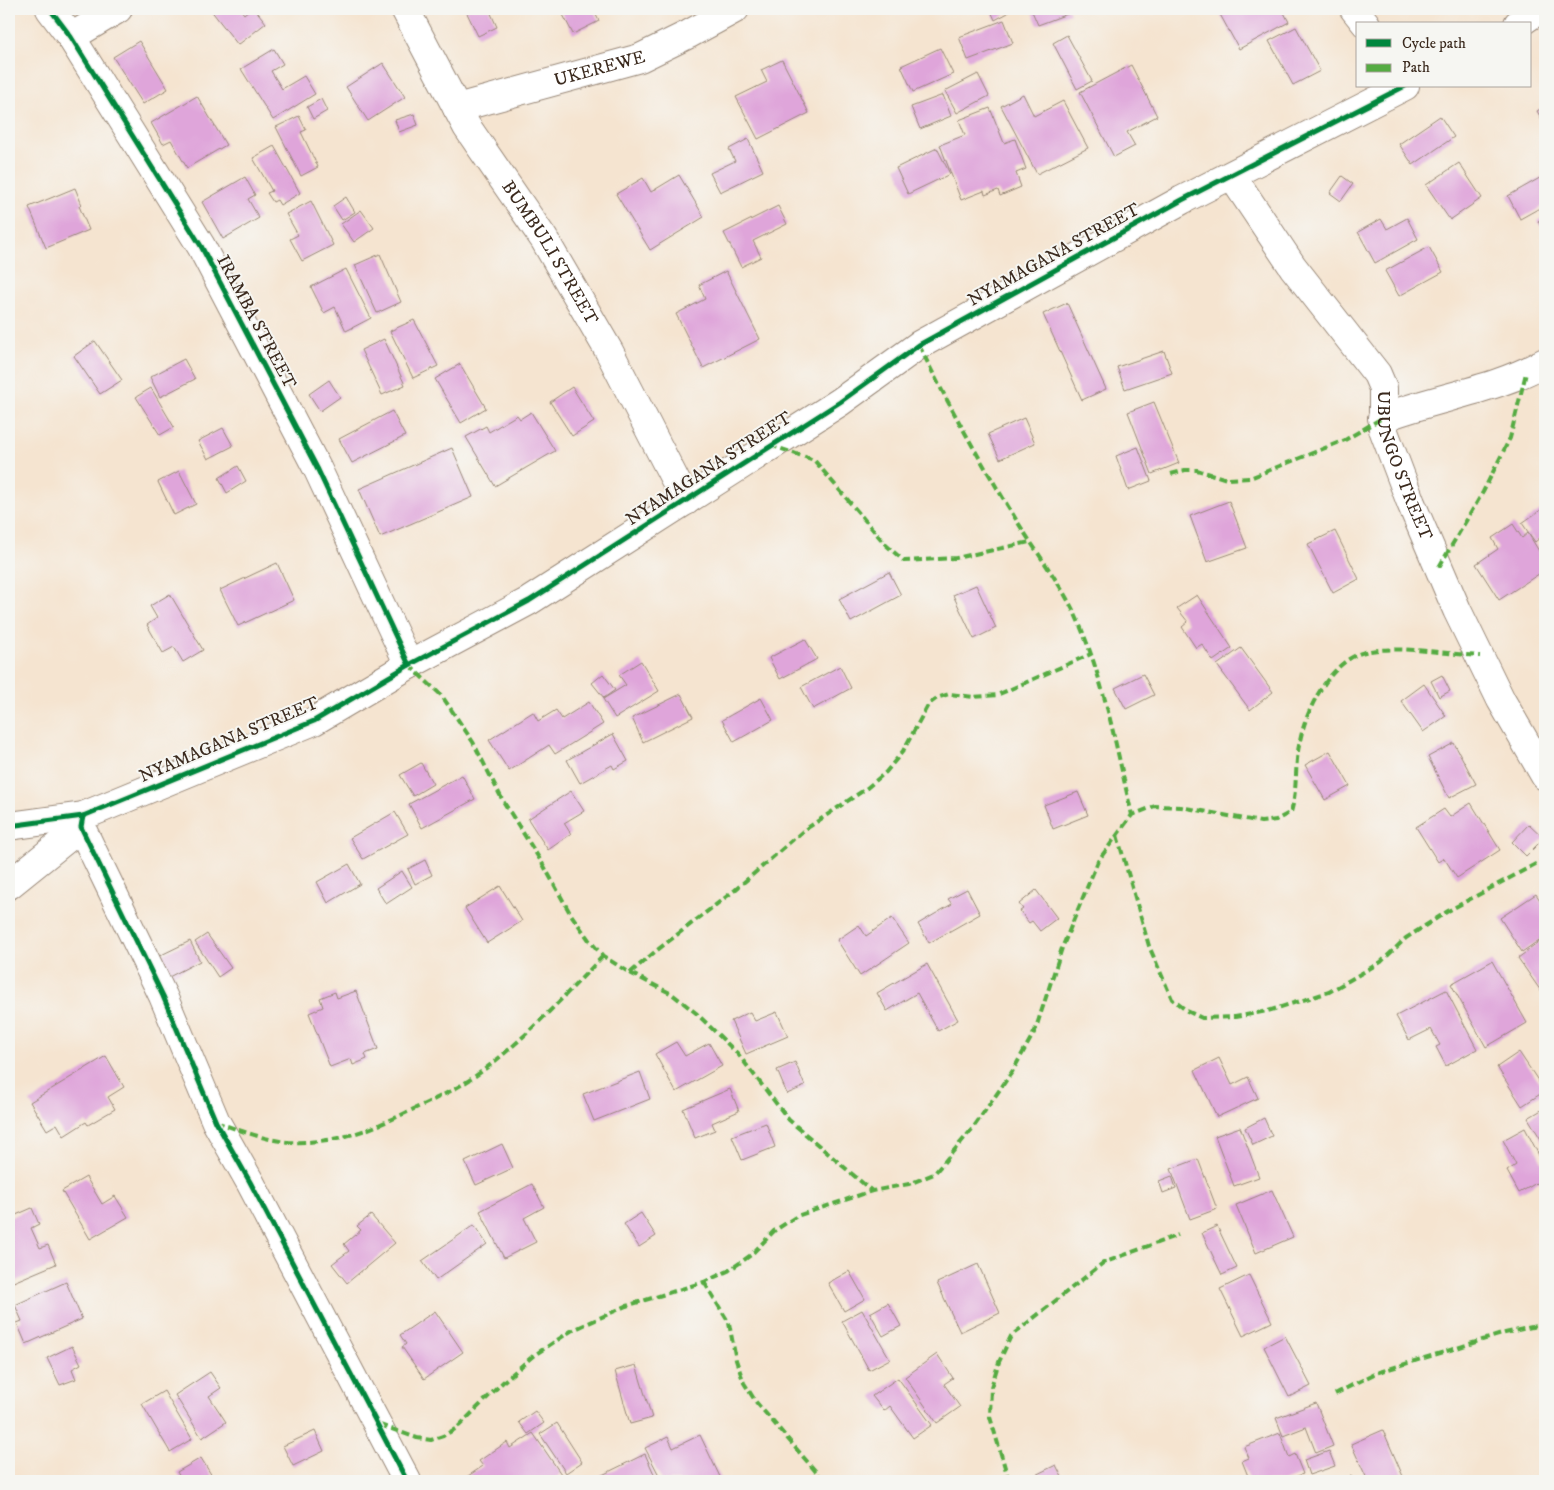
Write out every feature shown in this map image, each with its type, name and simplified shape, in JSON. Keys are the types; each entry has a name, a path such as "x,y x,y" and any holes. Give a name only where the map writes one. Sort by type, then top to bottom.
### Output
{"street":[{"name":"IRAMBA STREET","path":"50,9 71,37 201,246 318,470 410,665"},
{"path":"71,37 118,9"},
{"name":"BUMBULI STREET","path":"405,9 467,127 549,247 609,351 686,501"},
{"name":"UKEREWE","path":"457,108 640,58 734,9"},
{"path":"1354,9 1364,22"},
{"path":"1521,22 1540,9"},
{"name":"NYAMAGANA STREET","path":"9,826 82,822 314,721 410,665 529,601 840,402 918,345 1032,281 1401,88"},
{"name":"UBUNGO STREET","path":"1232,176 1293,267 1377,374 1383,388 1382,418 1386,442 1457,610 1501,700 1545,776"},
{"path":"1382,418 1410,407 1490,387 1526,373 1545,362"},
{"path":"9,886 82,822 163,996 216,1122 250,1182 408,1481"}],"building":[{"path":"210,9 240,9 244,14 250,9 255,9 266,23 238,45"},
{"path":"465,9 489,9 497,27 478,36"},
{"path":"560,9 593,9 599,21 573,34"},
{"path":"990,9 1006,9 1008,13 995,20"},
{"path":"1031,9 1068,9 1070,13 1038,25"},
{"path":"1195,9 1205,9 1197,14"},
{"path":"1217,9 1282,9 1289,22 1239,49"},
{"path":"1004,20 1013,43 968,60 959,37"},
{"path":"1296,27 1320,71 1293,85 1269,41"},
{"path":"1067,35 1092,81 1077,89 1053,43"},
{"path":"139,41 168,89 143,104 113,57"},
{"path":"940,48 953,74 913,92 901,66"},
{"path":"274,49 283,64 271,71 282,89 304,76 315,94 273,120 241,69"},
{"path":"782,60 809,113 758,139 736,97 767,82 761,70"},
{"path":"383,63 405,97 368,121 346,87"},
{"path":"1131,65 1157,116 1127,132 1135,146 1114,157 1080,92"},
{"path":"978,74 989,96 957,113 945,91"},
{"path":"1023,94 1034,116 1063,101 1088,148 1037,174 1001,106"},
{"path":"943,95 951,116 920,129 911,107"},
{"path":"197,96 226,145 187,168 171,140 163,144 151,123"},
{"path":"321,99 327,111 313,119 307,107"},
{"path":"1545,106 1545,125 1537,111"},
{"path":"990,108 1004,143 1015,139 1026,169 1016,173 1021,187 1000,196 998,190 985,195 984,191 961,200 940,145 965,135 959,120"},
{"path":"414,114 418,125 399,132 395,120"},
{"path":"299,116 306,130 301,132 318,167 301,176 276,127"},
{"path":"1440,116 1454,137 1413,165 1399,144"},
{"path":"748,139 763,171 720,192 710,173 735,161 729,149"},
{"path":"274,146 300,193 280,205 277,200 273,202 267,193 272,191 253,158"},
{"path":"937,148 950,174 908,194 896,168"},
{"path":"1459,163 1482,198 1450,220 1426,185"},
{"path":"679,175 704,217 650,250 616,194 643,178 651,192"},
{"path":"1545,175 1545,205 1520,219 1508,196"},
{"path":"1342,176 1353,184 1341,201 1330,193"},
{"path":"245,177 255,195 248,199 259,218 223,239 202,202"},
{"path":"75,188 82,205 79,206 89,230 46,248 29,207"},
{"path":"346,197 355,212 342,220 333,206"},
{"path":"311,201 333,245 302,261 290,239 298,235 286,214"},
{"path":"778,206 787,224 753,241 761,257 741,267 724,233"},
{"path":"361,210 374,228 354,242 341,224"},
{"path":"1545,217 1545,234 1538,221"},
{"path":"1407,218 1418,239 1375,263 1358,232 1381,219 1387,229"},
{"path":"1429,247 1443,272 1399,296 1385,271"},
{"path":"380,254 401,302 377,313 355,265"},
{"path":"346,269 371,318 346,331 335,307 324,313 311,287"},
{"path":"726,271 760,339 703,368 676,314 705,299 699,285"},
{"path":"1067,303 1106,389 1082,400 1043,314"},
{"path":"414,320 438,366 413,378 390,331"},
{"path":"384,339 405,385 382,395 361,350"},
{"path":"95,341 122,380 100,394 74,356"},
{"path":"1164,351 1172,373 1125,389 1117,367"},
{"path":"184,359 195,379 160,397 150,377"},
{"path":"460,364 486,408 461,423 435,379"},
{"path":"329,380 340,397 320,411 309,394"},
{"path":"572,387 594,422 572,436 550,402"},
{"path":"151,388 174,427 160,435 136,397"},
{"path":"1154,402 1179,463 1152,474 1128,412"},
{"path":"392,411 405,436 352,463 339,439"},
{"path":"531,412 555,451 495,486 466,437 486,426 489,432 517,415 520,419"},
{"path":"1024,418 1035,443 1000,459 988,434"},
{"path":"223,428 233,446 208,459 198,441"},
{"path":"1138,447 1151,481 1128,490 1116,456"},
{"path":"452,448 473,497 380,537 359,489"},
{"path":"238,466 246,481 227,493 219,478"},
{"path":"179,471 196,504 174,515 158,482"},
{"path":"1229,501 1247,548 1207,562 1190,516"},
{"path":"1545,507 1545,543 1541,537 1535,542 1522,523"},
{"path":"1513,524 1522,538 1528,533 1545,561 1545,570 1499,600 1476,564 1498,549 1492,538"},
{"path":"1335,531 1359,579 1333,593 1308,544"},
{"path":"277,563 294,600 238,626 220,590"},
{"path":"889,572 901,595 851,622 839,599"},
{"path":"976,585 996,628 974,639 953,595"},
{"path":"170,594 203,650 183,662 174,647 163,653 147,625 157,618 150,606"},
{"path":"1197,595 1232,648 1213,661 1202,644 1196,648 1182,627 1188,622 1177,608"},
{"path":"805,639 817,659 780,679 769,658"},
{"path":"1241,648 1273,692 1250,710 1217,665"},
{"path":"641,661 659,691 615,718 603,699 626,685 619,675"},
{"path":"840,666 851,688 813,709 801,687"},
{"path":"603,674 615,690 604,698 592,683"},
{"path":"1143,674 1154,695 1126,709 1115,688"},
{"path":"1442,675 1450,691 1439,697 1431,681"},
{"path":"1424,684 1446,716 1423,732 1401,701"},
{"path":"681,694 693,717 643,742 632,718"},
{"path":"761,698 773,720 734,742 722,720"},
{"path":"589,702 603,724 555,754 549,745 509,771 489,740 533,712 538,721 556,710 562,719"},
{"path":"613,734 628,761 614,769 612,765 580,783 567,760"},
{"path":"1454,743 1476,784 1449,798 1428,757"},
{"path":"1330,751 1350,786 1325,800 1305,765"},
{"path":"421,763 433,784 413,796 400,775"},
{"path":"462,775 475,799 422,828 409,804"},
{"path":"571,791 584,811 564,823 571,834 548,850 528,819"},
{"path":"1078,792 1088,815 1053,829 1044,805"},
{"path":"1471,803 1500,850 1457,878 1444,858 1438,862 1416,827 1444,809 1450,817"},
{"path":"395,812 408,834 363,859 350,838"},
{"path":"1529,824 1544,838 1526,856 1512,842"},
{"path":"425,860 432,875 415,884 408,869"},
{"path":"349,864 360,884 328,903 317,882"},
{"path":"402,871 412,887 386,904 376,888"},
{"path":"500,886 522,921 487,943 465,908"},
{"path":"967,889 980,914 929,943 918,924 952,904 948,899"},
{"path":"1036,890 1057,918 1040,931 1032,921 1029,923 1020,911 1023,909 1019,904"},
{"path":"1536,894 1545,908 1545,936 1522,952 1500,918"},
{"path":"892,918 909,943 860,976 837,940 859,925 866,936"},
{"path":"207,934 231,968 218,977 195,942"},
{"path":"1545,938 1545,997 1518,958"},
{"path":"190,941 200,961 163,980 153,959"},
{"path":"1492,961 1527,1023 1486,1047 1451,984"},
{"path":"927,964 958,1020 938,1031 917,993 887,1011 877,993"},
{"path":"1446,990 1477,1049 1446,1066 1436,1047 1440,1045 1431,1029 1409,1040 1396,1016"},
{"path":"356,991 378,1049 365,1054 367,1059 353,1065 351,1059 330,1067 309,1013 323,1007 320,998 335,992 337,998"},
{"path":"750,1012 755,1021 777,1012 788,1036 746,1054 731,1021"},
{"path":"676,1042 685,1056 709,1043 722,1066 676,1092 655,1054"},
{"path":"1519,1052 1545,1091 1522,1106 1497,1067"},
{"path":"106,1056 124,1087 108,1097 115,1109 88,1125 86,1122 64,1136 57,1124 47,1130 30,1102"},
{"path":"1219,1058 1232,1085 1248,1077 1258,1098 1217,1117 1195,1070"},
{"path":"795,1062 805,1086 787,1094 777,1070"},
{"path":"640,1072 650,1099 594,1121 583,1094"},
{"path":"730,1089 739,1111 712,1123 715,1130 695,1138 683,1109"},
{"path":"1545,1108 1545,1146 1528,1118"},
{"path":"1264,1118 1272,1136 1253,1145 1245,1128"},
{"path":"766,1123 775,1147 742,1160 732,1136"},
{"path":"1240,1127 1259,1177 1234,1186 1215,1136"},
{"path":"1525,1128 1545,1167 1545,1178 1519,1193 1507,1171 1516,1165 1503,1140"},
{"path":"502,1144 513,1168 476,1185 465,1162"},
{"path":"1198,1159 1217,1209 1190,1219 1171,1169"},
{"path":"1172,1176 1176,1188 1163,1193 1159,1181"},
{"path":"86,1177 102,1204 115,1196 128,1217 90,1239 62,1191"},
{"path":"532,1184 544,1207 524,1218 536,1242 504,1258 480,1211"},
{"path":"1272,1190 1293,1237 1256,1253 1236,1205"},
{"path":"32,1208 39,1224 31,1228 40,1248 48,1245 56,1264 11,1283 9,1278 9,1218"},
{"path":"641,1213 656,1236 639,1247 624,1224"},
{"path":"371,1215 395,1243 347,1283 332,1264 349,1251 344,1244 361,1230 357,1226"},
{"path":"474,1225 487,1244 436,1280 422,1261"},
{"path":"1217,1226 1237,1268 1222,1275 1202,1233"},
{"path":"978,1264 1000,1313 960,1332 937,1283"},
{"path":"849,1271 865,1299 844,1311 828,1283"},
{"path":"1249,1275 1272,1322 1243,1336 1220,1289"},
{"path":"66,1282 82,1319 26,1344 17,1323 22,1321 15,1305"},
{"path":"888,1303 901,1326 883,1336 870,1313"},
{"path":"862,1310 890,1359 869,1370 842,1321"},
{"path":"435,1311 463,1352 424,1379 402,1347 406,1344 400,1335"},
{"path":"1285,1336 1311,1386 1289,1397 1264,1347"},
{"path":"72,1346 81,1364 72,1369 76,1379 60,1385 47,1358"},
{"path":"937,1354 953,1378 944,1384 960,1407 937,1423 905,1377"},
{"path":"636,1365 652,1418 630,1424 615,1371"},
{"path":"210,1372 221,1388 209,1396 226,1422 202,1438 175,1395"},
{"path":"898,1378 932,1425 913,1438 890,1406 884,1411 872,1396"},
{"path":"164,1391 192,1439 170,1452 142,1404"},
{"path":"1316,1403 1333,1446 1316,1453 1306,1427 1283,1436 1276,1418"},
{"path":"535,1411 544,1423 528,1434 519,1422"},
{"path":"557,1423 582,1462 566,1473 540,1434"},
{"path":"1383,1430 1405,1481 1368,1481 1351,1444"},
{"path":"315,1431 324,1451 293,1466 283,1446"},
{"path":"533,1433 561,1474 550,1481 467,1481 465,1478 483,1466 479,1461 507,1442 510,1448"},
{"path":"1280,1433 1289,1457 1295,1454 1303,1474 1284,1481 1250,1481 1242,1461 1249,1458 1244,1447"},
{"path":"700,1435 722,1481 662,1481 645,1448 668,1437 673,1448"},
{"path":"1329,1451 1335,1466 1309,1475 1304,1460"},
{"path":"645,1454 655,1476 643,1481 597,1481 596,1478"},
{"path":"201,1458 215,1481 182,1481 177,1472"},
{"path":"1056,1465 1064,1481 1023,1481"},
{"path":"1351,1476 1355,1481 1341,1481"}],"marked path":[{"path":"919,345 978,456 1075,614 1102,688 1132,815"},
{"path":"1439,567 1483,492 1510,438 1526,373"},
{"path":"1171,474 1185,470 1197,470 1227,479 1250,478 1345,440 1382,418"},
{"path":"770,445 814,460 886,545 904,561 956,558 1030,542"},
{"path":"380,1425 417,1438 431,1440 443,1436 457,1428 503,1382 533,1356 571,1331 626,1306 704,1282 728,1271 751,1255 774,1231 797,1216 872,1191 909,1184 934,1174 973,1128 1012,1072 1035,1031 1062,948 1098,861 1132,815 1155,806 1181,807 1261,822 1276,820 1291,812 1295,795 1298,750 1308,715 1322,688 1341,665 1365,652 1393,649 1480,656"},
{"path":"630,973 735,890 803,831 867,788 886,772 903,751 928,705 937,698 949,694 974,697 997,695 1091,654"},
{"path":"409,665 442,696 473,742 503,801 544,866 570,913 603,956 630,973 672,994 696,1013 738,1054 789,1120 872,1191"},
{"path":"1117,835 1149,946 1172,999 1187,1011 1202,1018 1235,1017 1268,1011 1329,992 1381,962 1406,938 1448,911 1545,859"},
{"path":"216,1122 270,1139 289,1142 332,1139 386,1122 448,1093 481,1072 554,1007 603,956"},
{"path":"1009,1481 990,1417 991,1387 999,1362 1011,1336 1103,1263 1178,1235"},
{"path":"704,1282 729,1323 736,1360 744,1383 756,1402 824,1481"},
{"path":"1335,1394 1376,1373 1505,1333 1545,1324"}],"cycle path":[{"path":"50,9 71,37 201,246 318,470 409,665"},
{"path":"9,826 83,816 314,721 409,665 529,601 840,402 919,345 1182,200 1401,88"},
{"path":"83,816 81,827 163,996 216,1122 250,1182 407,1481"}]}
